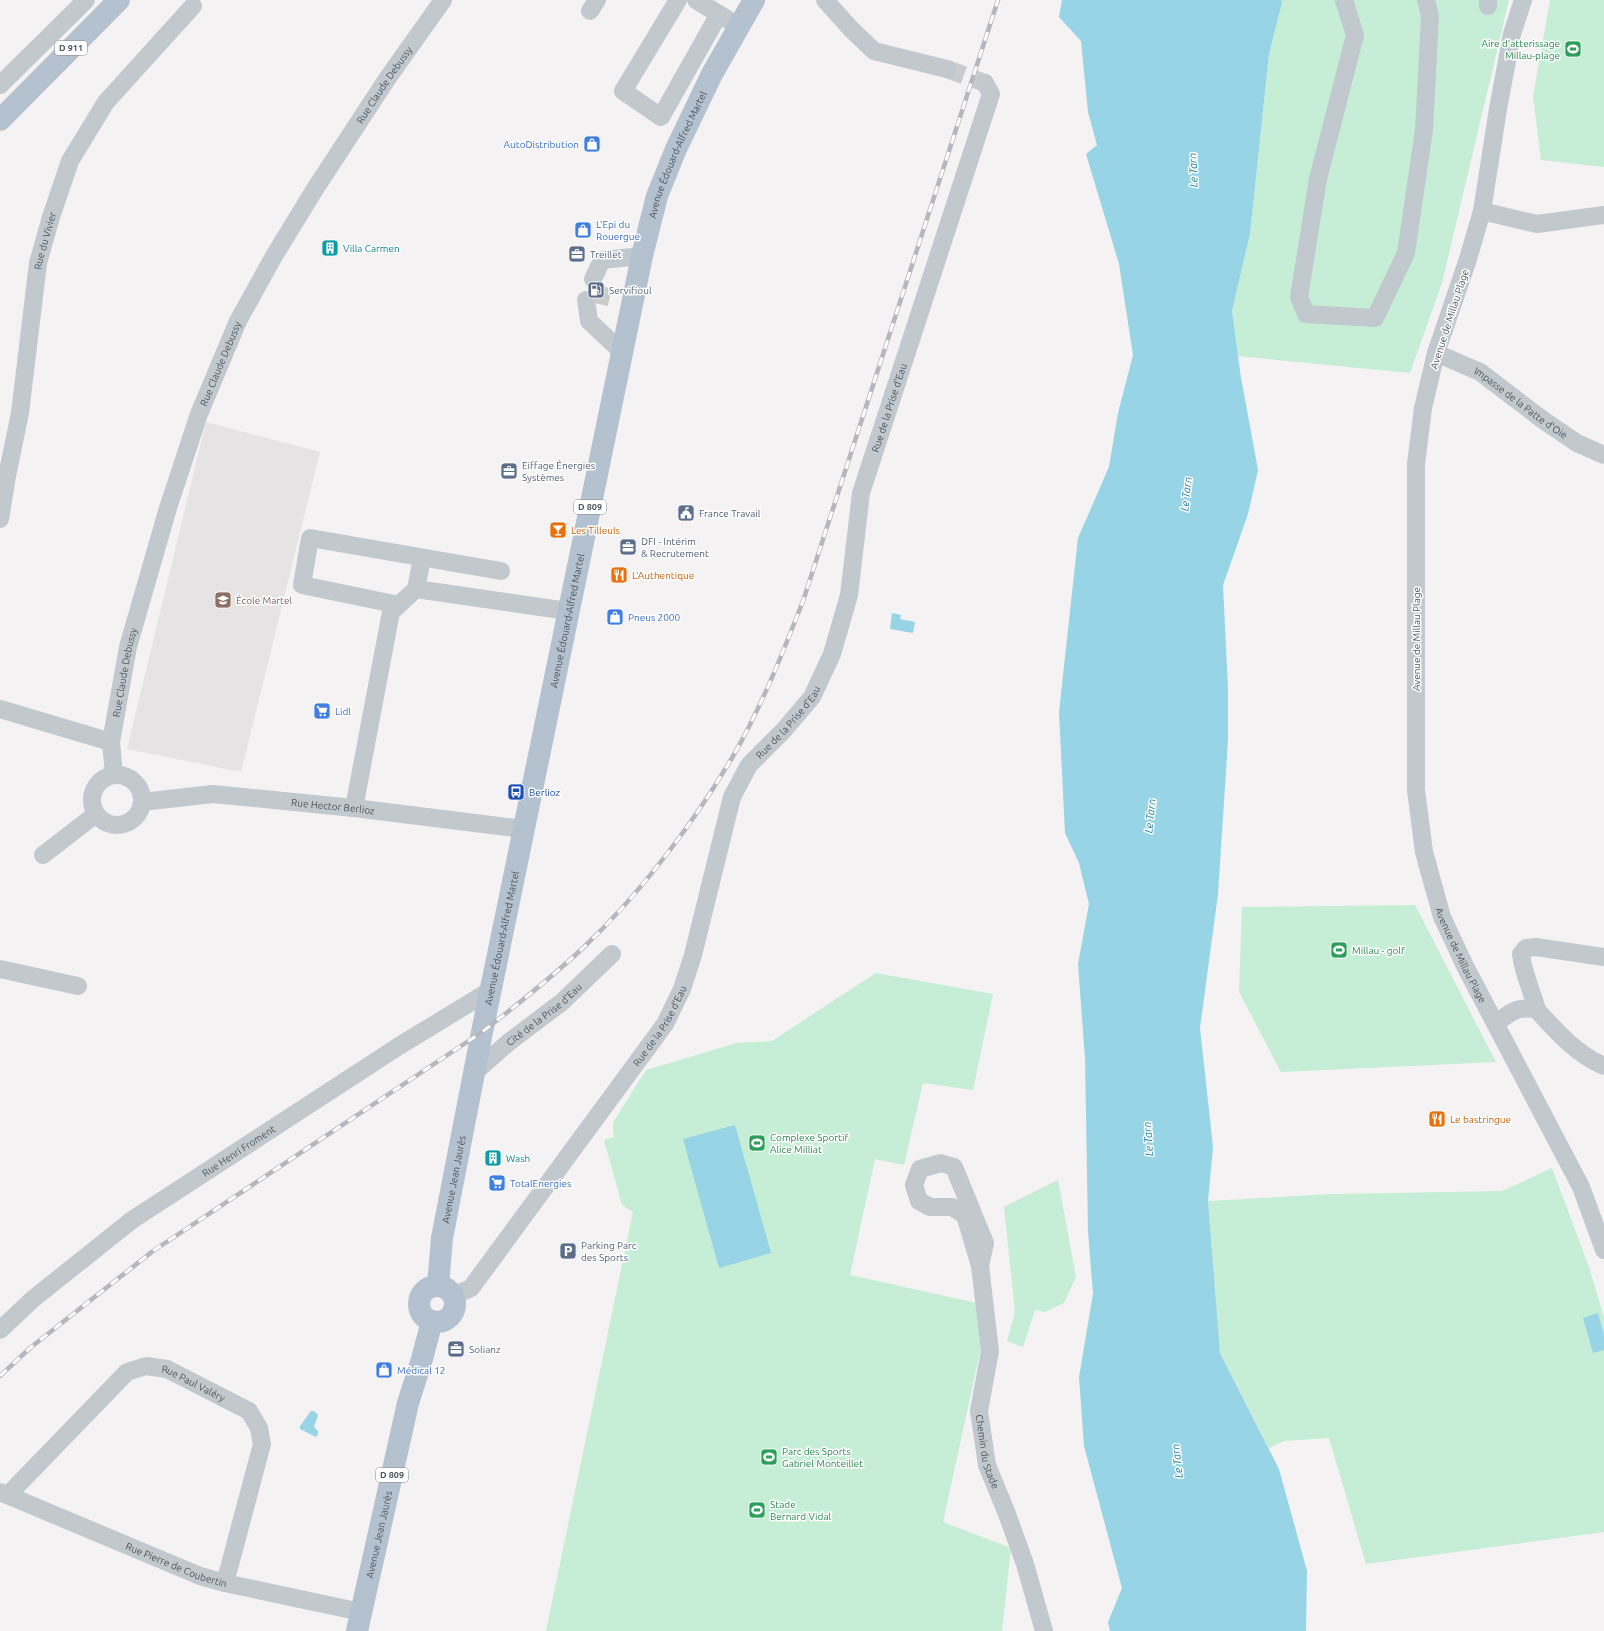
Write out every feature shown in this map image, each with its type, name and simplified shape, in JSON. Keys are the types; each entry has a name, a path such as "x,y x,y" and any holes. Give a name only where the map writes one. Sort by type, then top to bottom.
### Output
{"main road":[{"name":"D 911","path":"0,120 119,0"},
{"name":"Avenue Édouard-Alfred Martel","path":"475,1072 490,990 568,611 642,256 657,196 676,149 712,74 754,0"},
{"name":"Avenue Jean Jaurès","path":"446,1291 442,1238 475,1072"},
{"path":"431,1288 446,1291 455,1303 454,1310 451,1316 446,1320 432,1322 421,1312 419,1305 420,1298 424,1291 431,1288"},
{"name":"Avenue Jean Jaurès","path":"359,1622 408,1403 432,1322"}],"street":[{"path":"0,84 86,0"},
{"name":"Rue Claude Debussy","path":"114,775 111,742 128,647 168,508 196,421 238,321 274,256 315,189 387,79 443,0"},
{"path":"678,0 623,91 661,117 719,14"},
{"path":"696,0 739,26"},
{"path":"824,0 874,51 947,69"},
{"path":"1344,0 1355,35 1318,179 1299,297 1306,314 1375,318 1406,253 1424,130 1430,16 1426,0"},
{"name":"Avenue de Millau Plage","path":"1523,0 1512,34 1499,102 1482,211 1468,259 1436,353 1423,408 1416,464 1416,790 1424,852 1442,916 1465,966 1496,1022 1507,1047 1581,1188 1604,1250"},
{"name":"Rue du Vivier","path":"0,519 20,413 38,263 51,217 70,161 106,102 193,6"},
{"name":"Rue de la Prise d'Eau","path":"446,1291 471,1288 665,1024 682,989 694,955 732,797 749,765 784,730 812,697 832,654 849,595 861,493 992,94 985,83"},
{"path":"1482,211 1538,224 1604,215"},
{"path":"598,280 602,260 642,256"},
{"path":"592,302 589,321 622,352"},
{"name":"Impasse de la Patte d'Oie","path":"1436,353 1480,372 1543,420 1577,443 1604,455"},
{"path":"399,605 302,585 310,538 502,571"},
{"path":"354,808 391,612 416,589 422,558"},
{"path":"416,589 568,611"},
{"path":"0,708 111,742"},
{"path":"122,775 135,782 139,787 142,802 141,809 136,816 123,824 116,825 108,823 96,814 92,802 94,789 99,782 106,777 122,775"},
{"name":"Rue Hector Berlioz","path":"142,802 213,794 354,808 523,829"},
{"path":"43,855 96,814"},
{"path":"1604,957 1536,947 1526,948 1521,954 1522,966 1530,984 1538,1010 1561,1037 1590,1060 1604,1066"},
{"name":"Cité de la Prise d'Eau","path":"475,1072 509,1042 562,1002 612,954"},
{"path":"0,969 78,986"},
{"name":"Rue Henri Froment","path":"0,1330 33,1299 132,1220 399,1046 490,990"},
{"path":"1496,1022 1519,1008 1538,1010"},
{"name":"Chemin du Stade","path":"980,1266 985,1243 954,1167 941,1163 920,1169 914,1184 919,1201 930,1207 952,1207 965,1215 980,1266 990,1351 979,1411 987,1465 1017,1543 1044,1631"},
{"name":"Rue Paul Valéry","path":"4,1494 127,1372 146,1366 167,1369 249,1411 260,1428 262,1444 225,1583"},
{"name":"Rue Pierre de Coubertin","path":"4,1494 200,1576 359,1622"}],"shaded area":[{"name":"École Martel","path":"206,422 320,452 241,772 127,749"}],"green space":[{"path":"1281,0 1509,0 1442,283 1410,373 1238,356 1232,311 1250,234 1269,54"},
{"name":"Aire d'atterissage Millau-plage","path":"1550,0 1604,0 1604,167 1541,160 1533,97"},
{"name":"Millau - golf","path":"1415,905 1496,1062 1281,1072 1239,992 1242,907"},
{"name":"Parc des Sports Gabriel Monteillet","path":"876,973 993,994 973,1090 923,1083 904,1165 875,1159 850,1275 990,1306 943,1522 1011,1548 1002,1631 546,1631 633,1212 622,1205 604,1140 614,1137 614,1121 646,1070 737,1043 772,1041"},
{"path":"1552,1168 1589,1267 1604,1317 1604,1532 1366,1564 1329,1438 1284,1441 1269,1448 1220,1353 1208,1201 1333,1194 1502,1191"},
{"path":"1058,1180 1076,1277 1064,1303 1045,1312 1035,1310 1023,1347 1007,1341 1015,1312 1004,1207"}],"water":[{"name":"Le Tarn","path":"1062,0 1281,0 1282,2 1269,54 1250,234 1232,311 1241,378 1258,470 1248,514 1223,585 1228,689 1228,740 1218,894 1200,1028 1213,1147 1208,1201 1220,1353 1279,1469 1307,1571 1306,1631 1110,1631 1108,1622 1122,1588 1084,1446 1079,1377 1093,1294 1088,1231 1085,1059 1078,964 1089,904 1079,863 1065,833 1059,712 1078,538 1109,467 1118,413 1133,355 1119,264 1086,154 1097,145 1088,112 1081,41 1059,17"},
{"path":"892,613 901,615 900,619 915,622 913,633 890,629"},
{"path":"735,1125 771,1253 719,1268 683,1139"},
{"path":"1598,1313 1604,1335 1604,1350 1593,1353 1583,1318"},
{"path":"311,1411 314,1411 318,1415 314,1427 318,1431 316,1437 300,1429 300,1426"}],"tunnel":[{"path":"947,69 985,83"},
{"path":"599,304 604,282"}],"railway":[{"path":"0,1376 30,1348 153,1251 482,1032 508,1012 534,991 606,926 647,879 686,829 704,803 746,733 772,677 803,601 998,0"}],"place":[{"name":"Aire d'atterissage Millau-plage","path":"1573,49"},
{"name":"AutoDistribution","path":"592,144"},
{"name":"L'Epi du Rouergue","path":"583,230"},
{"name":"Villa Carmen","path":"330,248"},
{"name":"Treillet","path":"577,254"},
{"name":"Servifioul","path":"596,290"},
{"name":"Eiffage Énergies Systèmes","path":"509,471"},
{"name":"France Travail","path":"686,513"},
{"name":"Les Tilleuls","path":"558,530"},
{"name":"DFI - Intérim & Recrutement","path":"628,547"},
{"name":"L'Authentique","path":"619,575"},
{"name":"École Martel","path":"223,600"},
{"name":"Pneus 2000","path":"615,617"},
{"name":"Lidl","path":"322,711"},
{"name":"Berlioz","path":"516,792"},
{"name":"Millau - golf","path":"1339,950"},
{"name":"Le bastringue","path":"1437,1119"},
{"name":"Complexe Sportif Alice Milliat","path":"757,1143"},
{"name":"Wash","path":"493,1158"},
{"name":"TotalEnergies","path":"497,1183"},
{"name":"Parking Parc des Sports","path":"568,1251"},
{"name":"Solianz","path":"456,1349"},
{"name":"Médical 12","path":"384,1370"},
{"name":"Parc des Sports Gabriel Monteillet","path":"769,1457"},
{"name":"Stade Bernard Vidal","path":"757,1510"}]}
